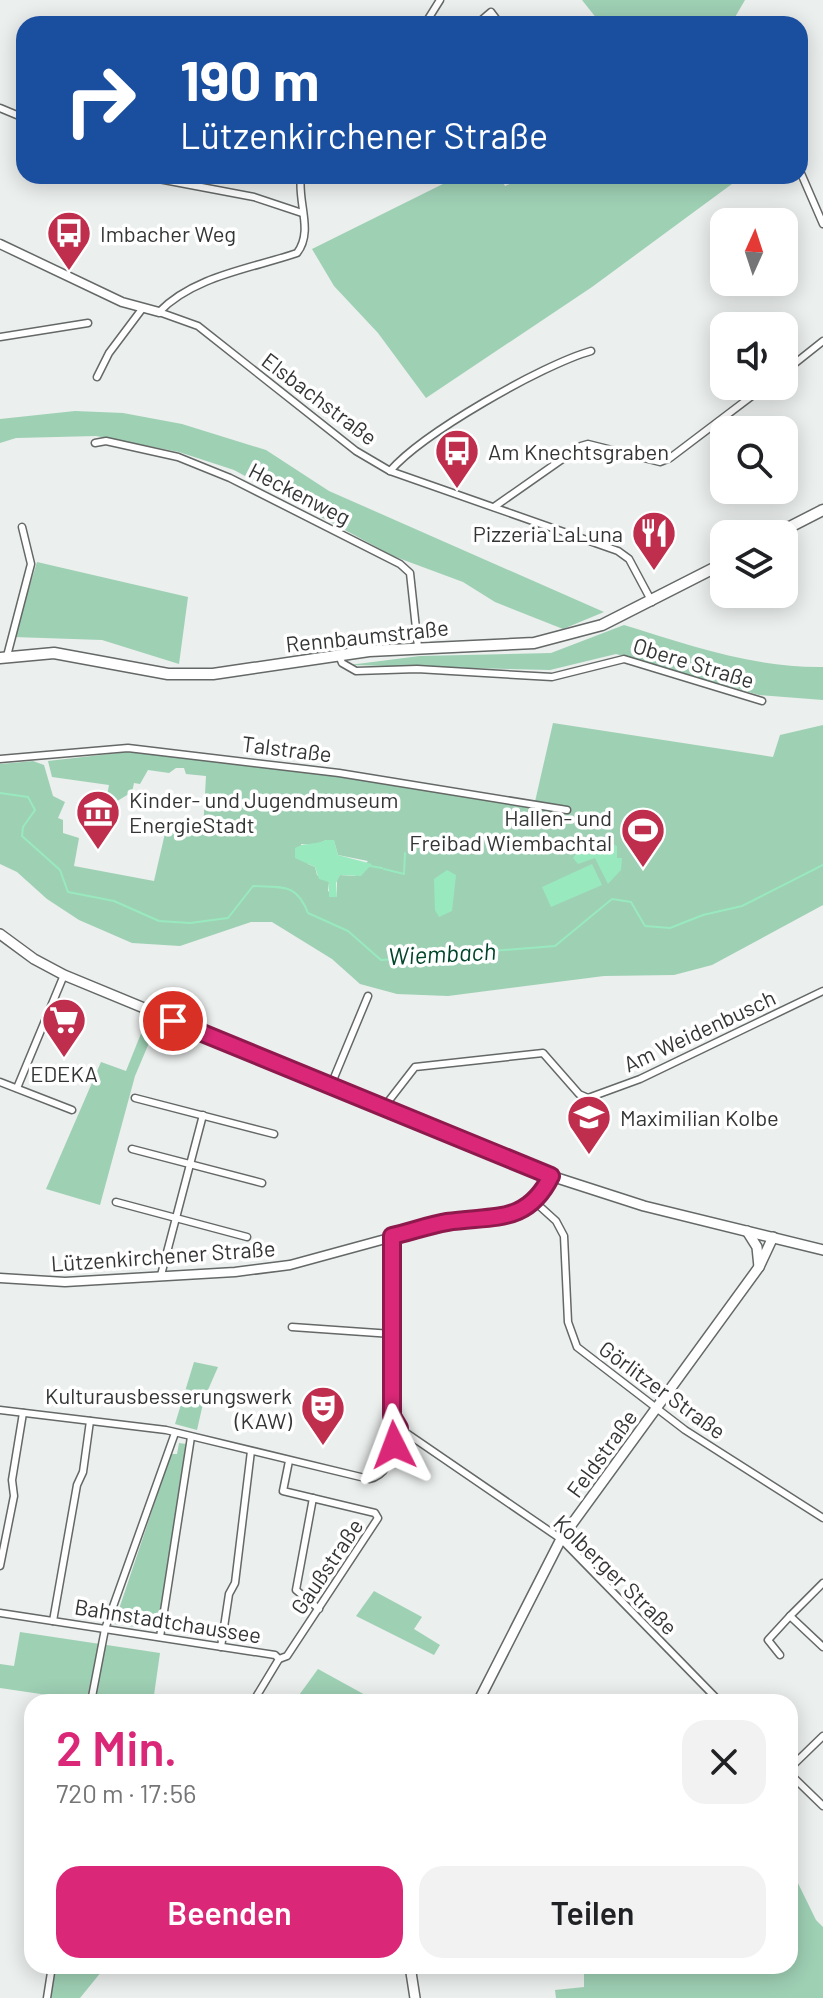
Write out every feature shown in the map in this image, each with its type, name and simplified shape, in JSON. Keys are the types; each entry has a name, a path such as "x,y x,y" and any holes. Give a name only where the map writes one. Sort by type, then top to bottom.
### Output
{"main road":[{"path":"798,523 823,510"},
{"name":"Rennbaumstraße","path":"4,657 54,653 144,670 189,674 418,647 514,645 561,639 602,625 710,571"},
{"path":"0,934 34,959 64,975 551,1176 644,1206 823,1250"},
{"path":"747,1231 757,1247 759,1267"},
{"name":"Feldstraße","path":"482,1694 561,1539 759,1267 773,1237"},
{"path":"411,1974 415,1998"}],"street":[{"path":"185,184 254,197 302,213"},
{"path":"159,312 173,297 207,280 297,253 304,244 301,184"},
{"path":"806,184 823,224"},
{"name":"Elsbachstraße","path":"0,244 142,309 198,326 356,451 390,471 623,554 652,602"},
{"path":"97,377 109,353 142,309"},
{"path":"0,337 88,323"},
{"path":"798,361 823,341"},
{"path":"390,471 408,450 435,433 559,360 591,351"},
{"path":"494,507 588,444 660,462 670,458 747,400"},
{"name":"Heckenweg","path":"95,443 106,441 191,462 230,478 400,564 410,573 418,647"},
{"path":"4,657 31,564 22,527"},
{"name":"Obere Straße","path":"339,655 342,663 356,671 417,669 552,677 624,659 762,701"},
{"name":"Talstraße","path":"0,759 128,748 339,773 567,810"},
{"path":"17,1088 64,975"},
{"name":"Am Weidenbusch","path":"384,1107 415,1067 543,1053 579,1094 588,1098 640,1079 823,991"},
{"path":"331,1085 368,996"},
{"path":"0,1082 72,1110"},
{"path":"135,1098 274,1134"},
{"path":"161,1275 203,1115"},
{"path":"132,1149 262,1183"},
{"path":"535,1202 551,1176"},
{"path":"116,1202 247,1237"},
{"name":"Lützenkirchener Straße","path":"0,1278 65,1282 262,1270 444,1223 512,1215 535,1202"},
{"name":"Görlitzer Straße","path":"535,1202 556,1221 564,1236 568,1322 577,1347 656,1409 823,1518"},
{"path":"0,1410 175,1433 375,1479 393,1453 399,1428 392,1416 392,1236"},
{"path":"292,1327 392,1334"},
{"path":"0,1566 5,1556 14,1496 12,1480 23,1413"},
{"path":"53,1621 90,1421"},
{"name":"Kolberger Straße","path":"399,1428 561,1539 712,1694"},
{"path":"93,1694 105,1629 175,1433"},
{"path":"160,1637 191,1437"},
{"path":"221,1647 229,1594 235,1583 251,1451"},
{"name":"Gaußstraße","path":"279,1659 287,1656 378,1518 375,1513 283,1491 289,1461"},
{"path":"313,1498 296,1590 319,1609"},
{"path":"780,1655 768,1640 823,1583"},
{"path":"814,1591 823,1600"},
{"name":"Bahnstadtchaussee","path":"0,1613 275,1655 279,1659 258,1694"},
{"path":"790,1616 823,1647"},
{"path":"798,1763 823,1736"},
{"path":"798,1779 823,1806"},
{"path":"47,1998 51,1974"}],"shaded area":[{"path":"582,0 745,0 736,16 595,16"},
{"path":"443,184 732,184 592,287 426,398 378,333 334,286 312,249"},
{"path":"75,411 123,413 182,424 266,450 329,491 604,612 563,629 495,602 463,582 393,556 234,470 179,452 96,436 16,438 0,443 0,419"},
{"path":"37,562 188,597 179,664 102,640 14,637"},
{"path":"624,625 747,659 823,667 823,700 759,695 616,654 550,670 349,665 420,656 551,653"},
{"path":"553,723 773,757 780,735 823,725 823,905 712,965 674,975 604,976 448,996 397,994 360,984 332,959 272,922 251,922 180,946 132,943 79,920 47,899 17,872 0,864 0,764 33,761 44,765 53,796 65,802 58,818 63,820 63,833 79,838 74,866 154,881 166,829 203,831 206,776 186,774 184,768 176,768 169,773 148,770 140,784 134,783 132,792 114,803 110,811 105,807 109,785 52,777 48,761 127,752 340,776 534,806","holes":["334,841 338,855 368,861 355,876 340,875 337,879 337,897 328,891 329,882 317,875 315,867 308,864 301,844"]},
{"path":"600,839 617,846 617,858 622,858 621,870 608,884 595,858 578,864 573,858 579,849"},
{"path":"334,840 338,855 372,864 361,876 340,875 336,883 337,897 329,897 329,882 319,879 315,867 295,858 295,848"},
{"path":"592,864 602,885 551,907 542,887"},
{"path":"447,870 456,875 452,911 439,917 435,910 434,879"},
{"path":"146,1021 157,1024 135,1076 100,1205 46,1189 101,1062 126,1071"},
{"path":"194,1362 218,1367 204,1399 197,1430 175,1424"},
{"path":"179,1443 186,1444 158,1624 151,1629 114,1624 171,1454 177,1454"},
{"path":"374,1591 422,1617 414,1629 440,1645 434,1655 356,1616"},
{"path":"20,1632 160,1653 154,1694 41,1694 0,1688 0,1664 14,1666"},
{"path":"318,1669 363,1694 300,1694"},
{"path":"798,1883 816,1920 823,1927 823,1998 556,1998 555,1990 584,1987 584,1974 798,1974"},
{"path":"55,1974 100,1974 80,1998 51,1998"}],"waterway":[{"name":"Wiembach","path":"0,793 28,797 35,810 23,827 22,836 60,870 68,892 114,901 159,921 190,923 228,918 253,886 280,887 293,891 308,913 348,931 381,960 555,946 612,899 631,902 645,926 670,928 703,915 742,906 823,865"},
{"path":"415,839 426,838"},
{"path":"384,869 404,874 405,853"},
{"path":"370,866 382,868"}],"place":[{"name":"Imbacher Weg","path":"69,272"},
{"name":"Am Knechtsgraben","path":"457,490"},
{"name":"Pizzeria LaLuna","path":"654,572"},
{"name":"Kinder- und Jugendmuseum EnergieStadt","path":"98,851"},
{"name":"Hallen- und Freibad Wiembachtal","path":"643,869"},
{"name":"EDEKA","path":"64,1059"},
{"name":"Maximilian Kolbe","path":"589,1156"},
{"name":"Kulturausbesserungswerk (KAW)","path":"323,1447"}],"route":[{"path":"173,1021 551,1176 535,1202 518,1213 444,1223 392,1236 392,1416 399,1428 394,1445"}]}
